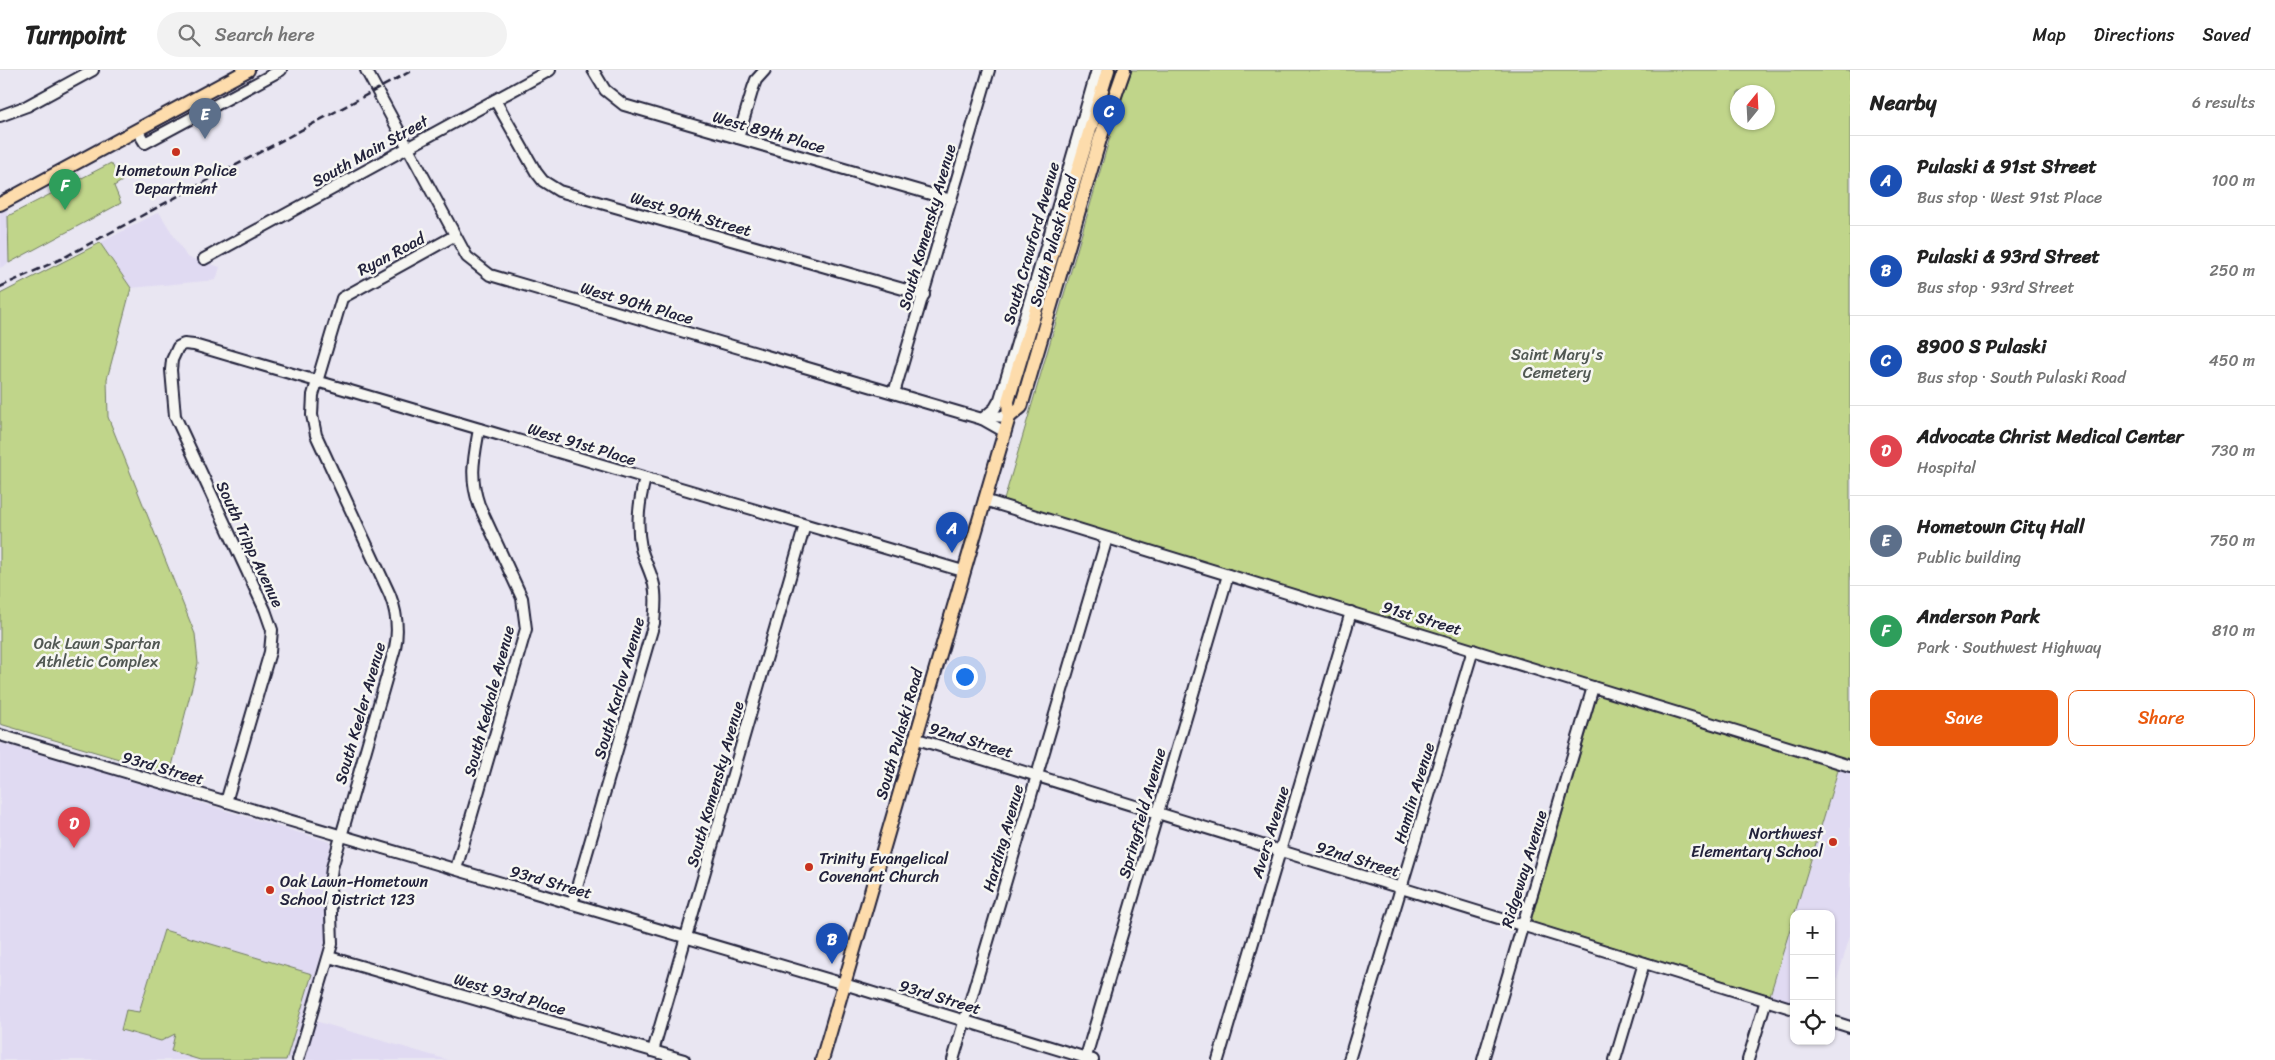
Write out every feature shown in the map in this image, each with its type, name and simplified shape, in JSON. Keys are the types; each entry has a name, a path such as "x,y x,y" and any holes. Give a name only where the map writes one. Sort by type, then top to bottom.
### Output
{"main road":[{"path":"0,204 248,70"},
{"name":"South Pulaski Road","path":"822,1060 914,738 1005,432 1009,417 1008,401 1108,70"},
{"name":"South Pulaski Road","path":"1009,417 1021,408 1100,139 1124,70"}],"street":[{"path":"0,116 27,106 93,70"},
{"path":"137,130 145,143 281,70"},
{"name":"West 90th Place","path":"366,70 454,236 467,257 490,275 982,419 1005,432"},
{"name":"South Main Street","path":"204,259 550,70"},
{"name":"West 89th Place","path":"594,70 605,90 624,105 951,200"},
{"path":"738,138 756,80 765,70"},
{"name":"South Komensky Avenue","path":"894,393 989,70"},
{"name":"South Crawford Avenue","path":"982,419 995,408 1000,399 1097,70"},
{"name":"West 90th Street","path":"495,100 536,172 543,180 559,191 924,295"},
{"name":"Ryan Road","path":"342,298 454,236"},
{"name":"South Keeler Avenue","path":"298,1060 333,934 330,876 395,648 398,627 390,595 316,435 311,405 342,298"},
{"name":"South Tripp Avenue","path":"194,345 184,344 178,347 172,360 175,416 265,610 272,630 270,652 226,802"},
{"name":"West 91st Place","path":"194,345 963,571"},
{"name":"West 90th Place","path":"982,419 991,416 1009,417"},
{"name":"South Kedvale Avenue","path":"456,870 526,629 522,598 479,505 474,490 472,476 479,429"},
{"name":"South Karlov Avenue","path":"572,904 654,623 656,604 654,584 641,550 638,529 639,503 645,478"},
{"name":"91st Street","path":"984,500 1850,766"},
{"name":"South Komensky Avenue","path":"653,1051 805,525"},
{"name":"Harding Avenue","path":"953,1060 1107,538"},
{"name":"Springfield Avenue","path":"1088,1059 1228,575"},
{"name":"Avers Avenue","path":"1218,1060 1350,612"},
{"name":"Hamlin Avenue","path":"1349,1060 1473,650"},
{"name":"Ridgeway Avenue","path":"1483,1060 1593,687"},
{"name":"93rd Street","path":"0,735 844,984 1088,1059"},
{"name":"92nd Street","path":"914,738 1790,1008"},
{"name":"West 93rd Place","path":"328,957 684,1060"},
{"path":"1615,1060 1644,963"},
{"path":"1748,1060 1766,1000"},
{"path":"1835,1022 1850,1027"}],"shaded area":[{"path":"6,209 8,216 9,263 0,268 0,212"},
{"path":"159,212 187,257 220,267 216,280 131,288 100,243"},
{"path":"0,743 175,791 178,796 330,842 323,880 326,923 325,941 290,1060 0,1060"},
{"name":"Northwest Elementary School","path":"1839,767 1850,770 1850,936 1835,987 1835,910 1796,910"},
{"path":"1790,931 1790,1001 1770,995"},
{"path":"315,1021 448,1060 304,1060"}],"green space":[{"name":"Saint Mary's Cemetery","path":"1132,70 1850,70 1850,760 1004,500 1120,103"},
{"path":"111,163 122,181 114,186 121,203 9,263 8,216"},
{"name":"Oak Lawn Spartan Athletic Complex","path":"100,243 131,288 107,379 108,417 195,634 198,663 170,774 0,724 0,294"},
{"path":"1601,695 1839,767 1796,910 1790,910 1790,929 1770,995 1532,922 1596,700"},
{"path":"164,930 312,974 286,1060 200,1060 171,1051 175,1034 161,1041 121,1030 126,1010 139,1012"}],"railway":[{"path":"0,287 63,258 413,70"}],"place":[{"name":"8900 S Pulaski","path":"1109,136"},
{"name":"Hometown City Hall","path":"205,139"},
{"name":"Hometown Police Department","path":"176,152"},
{"name":"Anderson Park","path":"65,210"},
{"name":"Pulaski & 91st Street","path":"952,553"},
{"name":"Northwest Elementary School","path":"1833,842"},
{"name":"Advocate Christ Medical Center","path":"74,848"},
{"name":"Trinity Evangelical Covenant Church","path":"809,867"},
{"name":"Oak Lawn-Hometown School District 123","path":"270,890"},
{"name":"Pulaski & 93rd Street","path":"832,964"}]}
